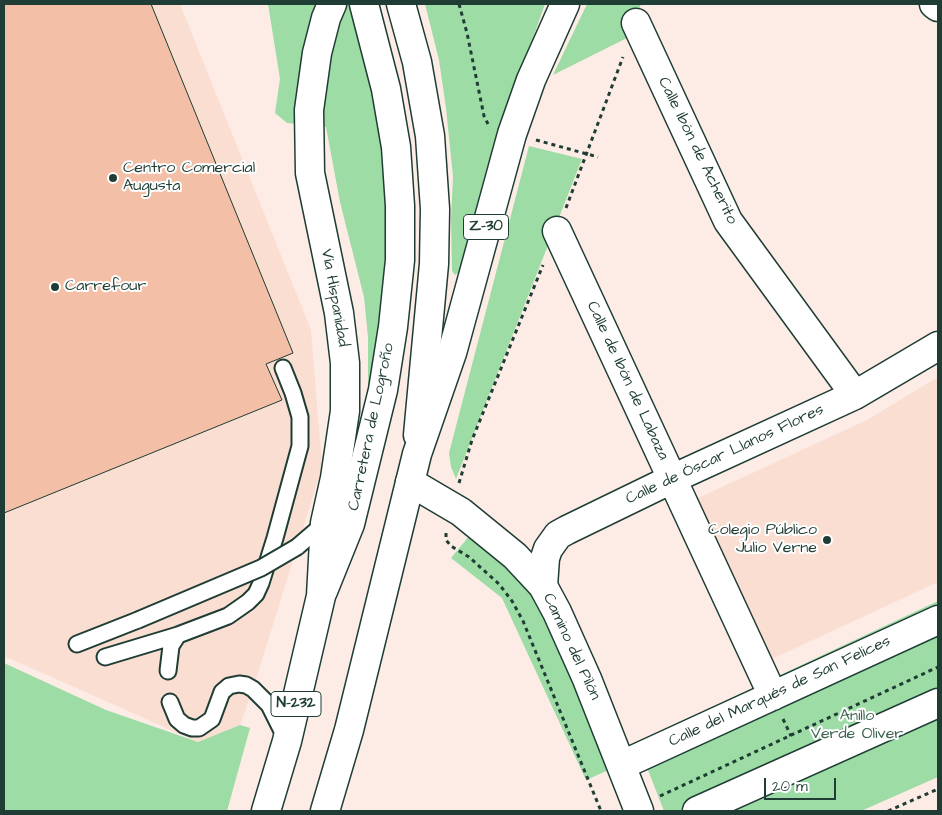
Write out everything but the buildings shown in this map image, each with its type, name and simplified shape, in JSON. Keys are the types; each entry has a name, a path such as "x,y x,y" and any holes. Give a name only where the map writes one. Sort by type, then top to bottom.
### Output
{"main road":[{"name":"Vía Hispanidad","path":"287,741 338,524 338,463 345,410 345,363 339,313 310,172 309,110 317,53 326,18 332,4"},
{"name":"Carretera de Logroño","path":"338,524 383,390 393,327 400,260 400,206 396,148 386,89 364,4"},
{"path":"325,811 349,730 417,454 434,264 435,209 430,136 418,62 401,4"},
{"name":"Z-30","path":"417,454 452,352 512,134 531,80 565,4"},
{"path":"934,4 938,7"},
{"name":"Calle Ibón de Acherito","path":"636,23 728,221 856,395"},
{"name":"Calle de Ibón de Labaza","path":"557,231 773,696"},
{"name":"Calle de Óscar Llanos Flores","path":"543,586 545,558 548,549 558,535 672,479 856,395 938,346"},
{"name":"Camino del Pilón","path":"410,482 452,506 515,556 543,586 557,612 639,809"},
{"name":"Calle del Marqués de San Felices","path":"622,766 938,620"},
{"path":"697,811 938,703"},
{"name":"N-232","path":"266,811 287,741"}],"lane":[{"path":"105,657 178,636 237,611 256,594 275,538 300,446 300,418 283,368"},
{"path":"76,644 261,568 338,524"},
{"path":"168,671 171,646 178,636"},
{"path":"170,702 177,719 184,725 198,728 212,719 222,692 229,686 246,685 269,704 287,741"}],"path":[{"path":"459,4 484,116 488,124"},
{"path":"601,811 523,621 512,601 493,578 469,557 451,546 446,540 452,506 472,440 557,231 636,23"},
{"path":"535,140 598,157"},
{"path":"639,809 938,667"},
{"path":"773,696 803,764"},
{"path":"888,811 938,789"}],"shaded area":[{"name":"Centro Comercial Augusta","path":"4,4 180,4 311,330 322,467 240,725 198,742 4,656"},
{"name":"Colegio Público Julio Verne","path":"938,377 938,582 772,659 696,499 867,420"}],"green space":[{"path":"268,4 355,4 389,141 385,337 368,395 368,337 364,297 340,202 326,127 287,123 275,113 280,79"},
{"path":"425,4 545,4 487,167 459,272 455,275 452,271 451,218 453,177 446,108 439,60"},
{"path":"587,4 641,4 629,37 553,75"},
{"path":"529,146 582,159 456,479 451,467 449,453"},
{"path":"470,535 527,576 611,769 586,780 502,598 451,558"},
{"name":"Anillo Verde Oliver","path":"938,601 938,777 861,811 664,811 637,742"},
{"path":"4,663 106,710 198,742 240,725 250,728 227,811 4,811"}],"place":[{"name":"Centro Comercial Augusta","path":"113,178"},
{"name":"Carrefour","path":"55,287"},
{"name":"Colegio Público Julio Verne","path":"827,540"}]}
